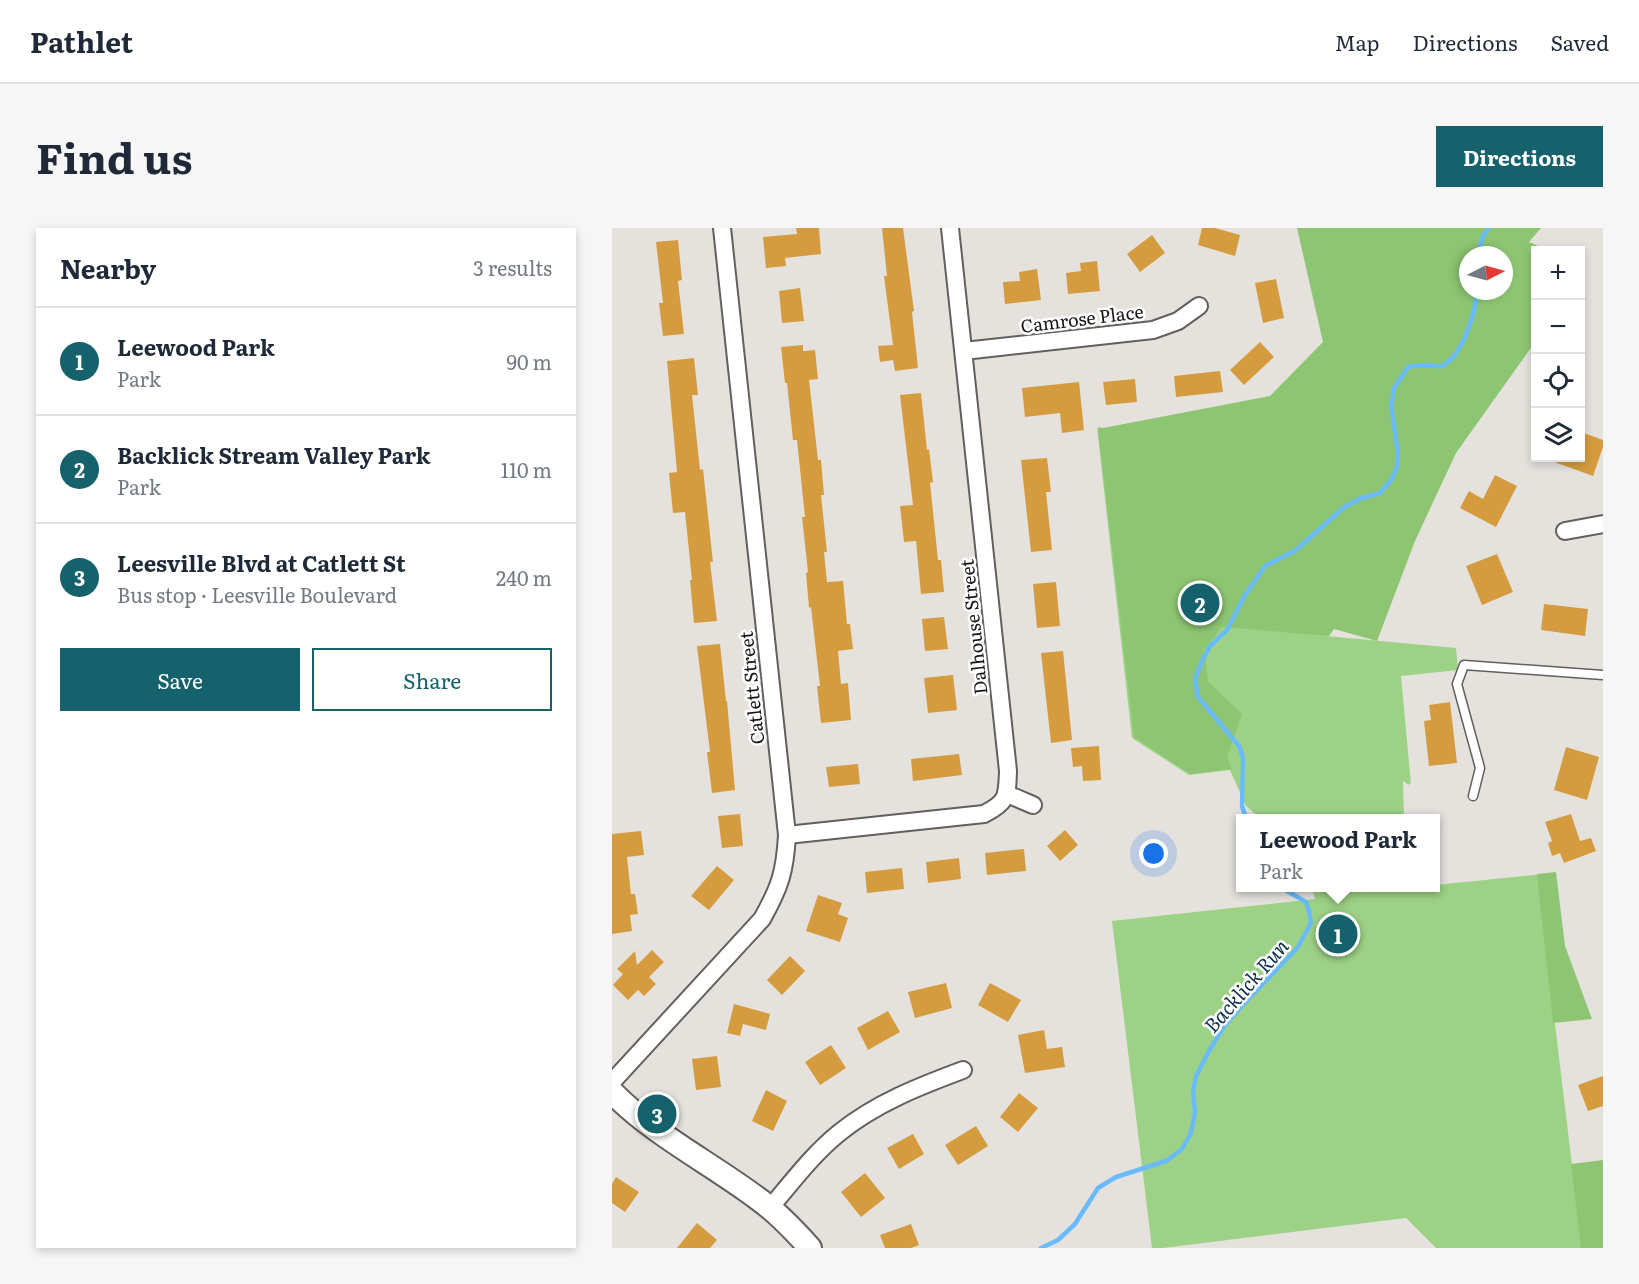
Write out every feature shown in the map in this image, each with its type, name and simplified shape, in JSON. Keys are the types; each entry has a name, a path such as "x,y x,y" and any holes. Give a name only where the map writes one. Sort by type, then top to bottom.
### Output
{"street":[{"name":"Catlett Street","path":"612,1082 762,920 775,897 786,859 787,835 722,228"},
{"name":"Dalhouse Street","path":"950,228 1008,771 1007,794"},
{"name":"Camrose Place","path":"964,351 1153,330 1178,321 1199,306"},
{"path":"1565,531 1603,524"},
{"path":"787,835 984,814 1003,802 1007,794 1033,805"},
{"path":"770,1208 824,1146 855,1120 922,1085 963,1070"},
{"path":"612,1092 634,1113 666,1137 770,1208 810,1248"}],"lane":[{"path":"1473,795 1480,768 1457,684 1464,665 1603,675"}],"green space":[{"path":"1297,228 1541,228 1529,242 1538,246 1531,246 1531,348 1456,453 1415,541 1377,641 1334,629 1329,636 1222,627 1204,650 1208,682 1242,714 1227,757 1232,769 1190,774 1134,737 1098,429 1270,396 1323,342"},
{"path":"1097,428 1226,554 1326,636 1456,648 1458,670 1401,676 1411,784 1403,781 1404,814 1255,814 1246,806 1230,770 1189,775 1132,738"},
{"path":"1556,872 1565,946 1592,1019 1553,1023 1537,874"},
{"path":"1554,873 1554,1016 1582,1248 1436,1248 1406,1218 1152,1248 1112,921 1315,899 1313,892 1440,892 1440,885"},
{"path":"1603,1160 1603,1248 1581,1248 1571,1164"}],"building":[{"path":"796,228 819,228 821,254 785,258 786,266 766,268 763,237 797,234"},
{"path":"882,228 903,228 914,311 912,312 918,368 895,371 893,360 880,362 878,346 893,345 884,276 887,276"},
{"path":"1202,228 1215,228 1240,235 1235,256 1198,245"},
{"path":"1152,235 1165,253 1140,272 1127,254"},
{"path":"678,240 682,280 678,281 684,334 663,336 659,303 663,303 656,242"},
{"path":"1097,261 1100,291 1068,294 1066,273 1081,271 1080,263"},
{"path":"1037,269 1041,300 1005,304 1003,282 1020,281 1019,272"},
{"path":"1276,279 1284,318 1263,323 1255,283"},
{"path":"800,288 804,321 782,323 779,291"},
{"path":"1260,342 1274,357 1244,385 1230,370"},
{"path":"803,345 803,351 815,350 818,379 809,380 818,460 821,460 827,582 843,581 847,624 850,624 853,649 838,651 841,684 848,683 851,720 821,723 817,686 820,686 806,573 808,572 802,517 805,517 797,440 793,440 781,347"},
{"path":"694,358 698,395 692,395 700,470 703,469 717,621 694,623 685,512 673,513 669,473 677,472 667,361"},
{"path":"1220,371 1223,392 1176,397 1174,376"},
{"path":"1135,379 1137,402 1106,405 1103,382"},
{"path":"1079,382 1084,430 1062,433 1060,413 1025,417 1022,388"},
{"path":"921,393 933,482 930,483 938,560 941,560 944,592 921,594 916,541 904,542 900,506 913,505 900,395"},
{"path":"1585,433 1603,440 1603,447 1593,476 1554,462 1585,462"},
{"path":"1047,458 1051,492 1046,492 1052,550 1031,552 1021,460"},
{"path":"1495,475 1517,486 1496,527 1460,508 1469,491 1483,499"},
{"path":"1497,554 1513,592 1482,605 1466,566"},
{"path":"1056,582 1060,626 1037,628 1033,584"},
{"path":"1544,604 1588,609 1585,636 1541,630"},
{"path":"944,617 948,649 925,651 922,619"},
{"path":"720,644 735,790 712,793 707,752 710,752 697,646"},
{"path":"1063,651 1072,740 1051,743 1041,653"},
{"path":"953,675 957,710 928,713 924,678"},
{"path":"1450,702 1457,763 1429,766 1424,721 1431,720 1429,705"},
{"path":"1099,746 1101,780 1083,781 1082,766 1073,767 1071,748"},
{"path":"1566,747 1599,757 1587,800 1554,790"},
{"path":"959,754 962,775 913,781 911,759"},
{"path":"858,764 860,784 829,787 826,767"},
{"path":"740,814 743,846 722,848 718,816"},
{"path":"1571,814 1580,841 1591,838 1596,851 1564,863 1560,853 1552,856 1548,843 1552,841 1545,822"},
{"path":"1065,830 1078,845 1060,861 1047,846"},
{"path":"641,831 644,855 627,857 631,894 635,894 638,914 630,915 632,931 612,934 612,834"},
{"path":"1024,849 1026,871 987,875 985,853"},
{"path":"959,858 961,879 928,883 926,862"},
{"path":"717,866 734,880 709,910 691,896"},
{"path":"902,868 904,889 867,893 865,872"},
{"path":"818,895 842,903 838,914 848,918 840,942 806,931"},
{"path":"652,950 664,962 649,977 656,984 644,996 638,990 628,1000 613,985 623,974 617,969 635,951 637,965"},
{"path":"790,956 805,971 782,995 767,980"},
{"path":"946,983 952,1008 915,1018 908,992"},
{"path":"990,983 1021,1000 1008,1022 978,1005"},
{"path":"734,1004 770,1014 766,1030 743,1024 740,1036 727,1033"},
{"path":"888,1011 900,1032 868,1050 857,1028"},
{"path":"1044,1030 1047,1049 1062,1047 1065,1067 1025,1073 1018,1035"},
{"path":"831,1045 846,1068 820,1085 805,1062"},
{"path":"717,1056 721,1087 696,1090 692,1059"},
{"path":"1603,1076 1603,1106 1588,1111 1578,1085"},
{"path":"766,1090 787,1101 773,1131 752,1121"},
{"path":"1019,1093 1038,1108 1018,1132 1000,1117"},
{"path":"976,1126 988,1146 958,1165 945,1145"},
{"path":"913,1134 924,1154 899,1169 887,1148"},
{"path":"865,1173 885,1198 861,1217 841,1192"},
{"path":"616,1177 639,1192 625,1212 612,1203 612,1184"},
{"path":"697,1223 717,1240 710,1248 677,1248"},
{"path":"911,1224 919,1245 911,1248 885,1248 880,1235"}],"waterway":[{"name":"Backlick Run","path":"1480,246 1483,236 1489,228"},
{"name":"Backlick Run","path":"1245,814 1242,806 1243,758 1239,746 1198,697 1195,680 1201,663 1210,646 1227,630 1245,595 1265,566 1296,550 1343,508 1359,499 1380,493 1391,480 1397,467 1398,453 1391,405 1394,388 1408,367 1441,366 1449,361 1467,333 1476,300"},
{"name":"Backlick Run","path":"1041,1248 1058,1240 1075,1224 1098,1188 1116,1177 1166,1161 1182,1149 1191,1133 1195,1112 1193,1092 1196,1076 1209,1051 1223,1028 1239,1009 1298,947 1311,923 1306,902 1289,892"}],"place":[{"name":"Backlick Stream Valley Park","path":"1200,603"},
{"name":"Leewood Park","path":"1338,934"},
{"name":"Leesville Blvd at Catlett St","path":"657,1114"}]}
